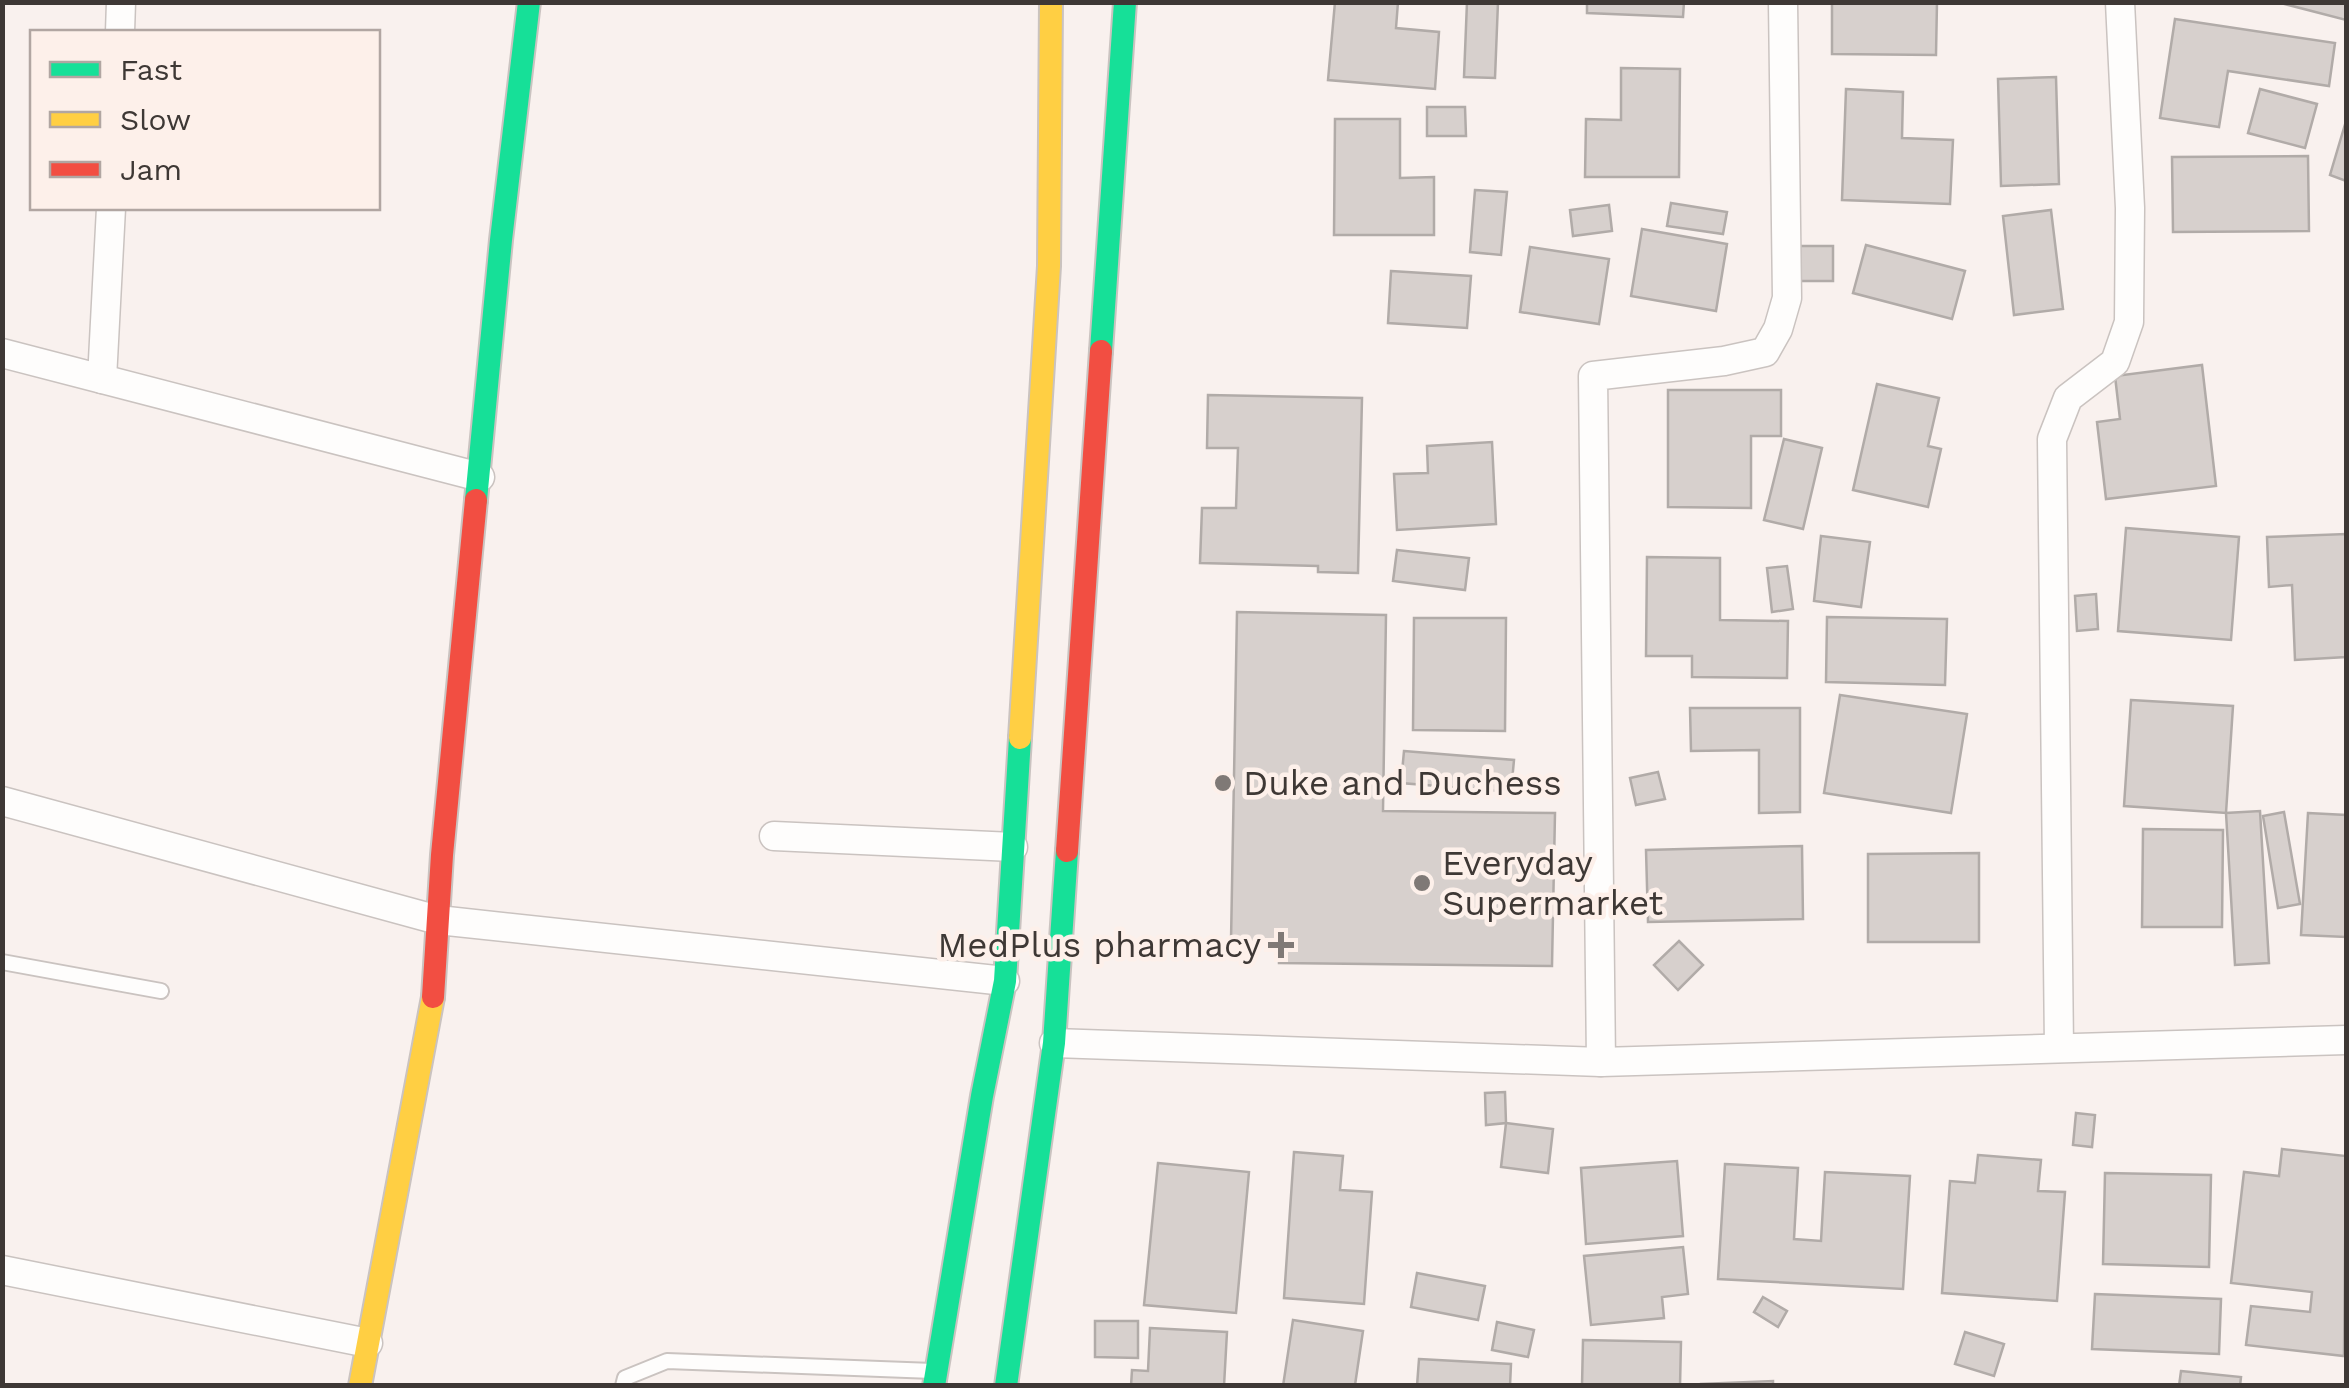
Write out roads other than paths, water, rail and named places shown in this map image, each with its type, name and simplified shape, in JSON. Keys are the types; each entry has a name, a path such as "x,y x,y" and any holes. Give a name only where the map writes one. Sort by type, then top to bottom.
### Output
{"main road":[{"path":"360,1386 432,1006 501,240 529,2"},
{"path":"935,1378 1004,981 1049,266 1051,2"},
{"path":"1006,1386 1054,1043 1125,2"}],"street":[{"path":"120,30 122,2"},
{"path":"1601,1062 1593,376 1724,361 1764,352 1778,329 1786,298 1783,2"},
{"path":"2059,1048 2052,438 2068,398 2115,362 2128,322 2130,208 2120,2"},
{"path":"102,378 111,210"},
{"path":"2,353 480,478"},
{"path":"2,801 438,920 1004,981"},
{"path":"774,836 1013,847"},
{"path":"1054,1043 1601,1062 2346,1040"},
{"path":"2,1270 368,1343"}],"lane":[{"path":"2,962 161,990"},
{"path":"623,1386 625,1378 667,1361 935,1378"}],"place":[{"name":"Duke and Duchess","path":"1223,783"},
{"name":"Everyday Supermarket","path":"1422,883"},
{"name":"MedPlus pharmacy","path":"1281,945"}]}
